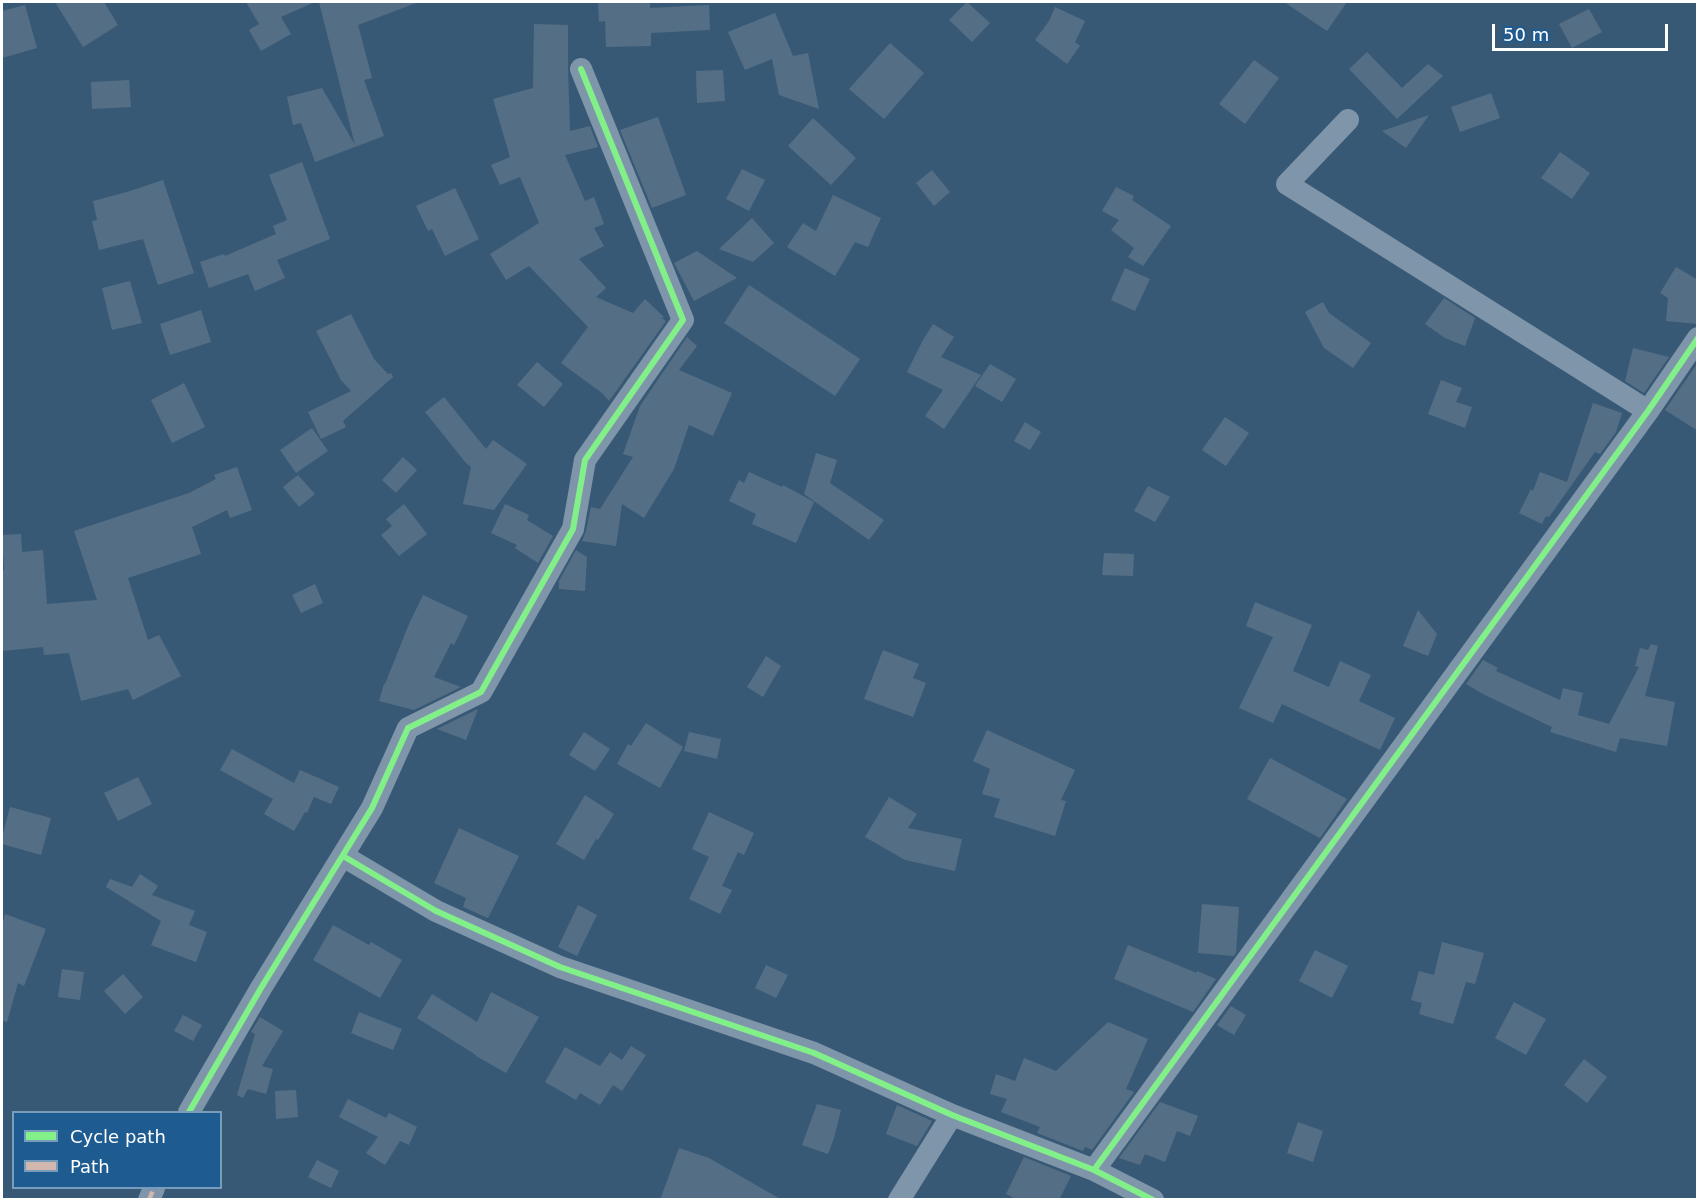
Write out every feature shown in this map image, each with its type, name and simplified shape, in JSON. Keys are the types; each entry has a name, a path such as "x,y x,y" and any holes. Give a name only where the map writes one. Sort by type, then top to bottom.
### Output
{"street":[{"path":"190,1111 261,988 372,808 408,728 481,692 573,529 585,460 683,320 581,69"},
{"path":"1348,120 1287,184 1648,411"},
{"path":"1094,1170 1648,411 1698,339"},
{"path":"343,856 436,911 560,967 814,1053 952,1115 1094,1170 1153,1200"},
{"path":"899,1200 952,1115"}],"building":[{"path":"55,2 104,2 118,25 83,47"},
{"path":"246,2 315,2 281,17 291,34 261,51 249,30 259,24"},
{"path":"319,2 416,3 358,25 372,78 364,80 384,136 315,162 301,123 293,125 287,97 322,88 355,145"},
{"path":"598,2 650,2 650,8 709,5 710,30 651,33 651,46 606,47 605,21 599,22"},
{"path":"967,2 990,23 972,42 949,20"},
{"path":"1284,2 1347,2 1327,31"},
{"path":"25,5 37,48 2,58 2,11"},
{"path":"1055,7 1085,21 1075,42 1080,46 1067,64 1035,40 1049,21"},
{"path":"1589,9 1602,32 1572,48 1559,24"},
{"path":"775,13 793,56 808,53 819,109 779,95 772,59 745,70 728,32"},
{"path":"534,24 568,25 570,131 590,126 598,147 565,155 585,201 594,197 604,224 594,228 604,246 579,259 606,288 596,297 633,313 645,299 666,321 609,401 602,393 561,363 588,327 529,266 506,280 490,254 539,223 520,177 500,185 491,165 510,157 493,99 533,88"},
{"path":"890,43 924,73 884,119 849,89"},
{"path":"1367,52 1402,88 1428,64 1443,76 1397,119 1349,69"},
{"path":"1254,60 1279,78 1245,124 1219,104"},
{"path":"723,70 725,101 697,103 696,71"},
{"path":"129,80 131,107 92,109 91,82"},
{"path":"1491,93 1500,118 1460,132 1451,107"},
{"path":"1429,115 1406,148 1382,131"},
{"path":"658,117 686,195 652,208 620,130"},
{"path":"813,118 856,158 831,185 788,146"},
{"path":"1560,152 1590,173 1572,199 1541,178"},
{"path":"302,162 330,239 277,260 285,278 255,291 248,274 209,288 200,262 224,254 225,256 276,234 273,226 287,220 269,175"},
{"path":"742,169 765,180 749,211 726,199"},
{"path":"932,170 950,192 934,206 916,183"},
{"path":"163,180 194,273 158,285 143,239 99,250 92,221 97,220 93,201"},
{"path":"1116,187 1134,196 1132,200 1171,226 1143,266 1128,257 1134,248 1111,230 1119,220 1102,211"},
{"path":"455,188 479,239 445,256 432,229 428,231 416,206"},
{"path":"833,195 881,218 868,247 855,242 835,276 787,247 803,223 816,231"},
{"path":"752,218 774,243 753,262 719,249"},
{"path":"697,251 737,278 694,301 674,263"},
{"path":"1676,267 1698,280 1698,324 1666,321 1668,298 1660,293"},
{"path":"1125,268 1150,279 1135,311 1111,300"},
{"path":"130,281 142,323 112,330 102,288"},
{"path":"749,285 860,359 835,396 724,323"},
{"path":"1444,298 1475,318 1465,346 1445,338 1425,324"},
{"path":"1323,302 1329,313 1371,343 1353,368 1324,348 1305,312"},
{"path":"201,310 211,342 170,355 160,324"},
{"path":"351,314 374,359 393,377 343,421 346,427 321,439 308,412 351,391 341,380 316,331"},
{"path":"933,324 954,337 941,357 981,375 944,429 925,416 943,390 907,372"},
{"path":"687,337 697,346 679,370 732,393 713,436 689,425 674,469 644,518 622,504 616,546 582,541 591,507 600,509 633,457 623,454 640,406"},
{"path":"1633,348 1669,357 1644,393 1625,381"},
{"path":"537,362 563,384 544,407 517,385"},
{"path":"990,364 1016,379 1002,402 975,386"},
{"path":"1698,364 1698,431 1665,410"},
{"path":"1441,380 1462,388 1456,402 1472,407 1465,428 1428,414"},
{"path":"184,383 205,427 172,443 151,400"},
{"path":"444,397 486,449 493,440 527,464 494,510 463,504 471,467 425,412"},
{"path":"1593,403 1622,413 1616,432 1600,454 1595,452 1542,524 1519,513 1531,489 1533,491 1540,472 1567,482"},
{"path":"1225,417 1249,433 1226,466 1202,450"},
{"path":"1025,422 1041,432 1030,450 1014,441"},
{"path":"312,428 328,451 296,473 280,450"},
{"path":"816,453 837,460 830,483 884,520 869,540 804,494"},
{"path":"403,457 417,470 396,493 382,480"},
{"path":"237,467 252,510 230,518 227,510 192,527 201,554 128,578 148,640 159,635 181,676 133,700 128,689 81,701 69,653 44,655 43,647 2,651 2,570 4,570 2,535 21,534 22,552 43,550 47,604 97,600 74,531 189,493 216,479 214,475"},
{"path":"749,472 782,487 783,485 814,502 796,543 752,524 756,514 729,501 739,480 744,483"},
{"path":"298,475 315,494 299,507 283,487"},
{"path":"1148,486 1170,497 1155,522 1134,511"},
{"path":"404,504 427,534 399,556 381,535 392,526 386,519"},
{"path":"505,504 529,515 527,520 553,536 538,563 515,548 517,545 491,533"},
{"path":"576,550 587,557 585,591 559,589 559,581"},
{"path":"1104,553 1134,554 1133,576 1102,575"},
{"path":"315,584 323,603 301,613 292,595"},
{"path":"423,595 468,616 454,645 451,643 434,677 461,687 414,710 379,701 384,684"},
{"path":"1255,602 1312,625 1293,671 1329,687 1340,661 1371,675 1359,701 1395,718 1380,750 1282,704 1273,723 1239,708 1273,637 1246,626"},
{"path":"1418,610 1437,634 1428,656 1403,646"},
{"path":"1651,644 1658,646 1645,696 1675,702 1667,746 1620,738 1616,752 1550,732 1552,727 1466,684 1483,660 1498,668 1496,671 1560,700 1563,688 1583,693 1578,715 1609,724 1639,667 1635,666 1640,648 1648,650"},
{"path":"883,650 919,664 913,678 926,683 913,717 864,699"},
{"path":"766,656 781,666 763,697 747,687"},
{"path":"478,709 466,740 437,729"},
{"path":"646,723 683,747 660,788 617,764 628,744 631,746"},
{"path":"987,730 1075,770 1061,800 1066,801 1055,836 994,817 1000,799 982,794 990,769 973,761"},
{"path":"584,732 610,749 595,771 569,755"},
{"path":"689,732 721,739 717,759 684,751"},
{"path":"232,749 294,783 300,770 339,787 331,804 314,797 307,813 305,812 294,831 264,814 273,799 220,770"},
{"path":"1270,758 1347,799 1320,838 1247,799"},
{"path":"138,777 152,804 118,821 104,793"},
{"path":"585,795 614,814 584,860 556,844"},
{"path":"889,797 917,814 908,828 962,839 955,871 905,860 865,837"},
{"path":"10,807 51,818 41,855 2,844"},
{"path":"709,812 754,833 744,855 738,852 722,886 732,890 720,914 689,899 709,857 692,849"},
{"path":"459,828 519,856 488,918 463,907 466,898 434,883"},
{"path":"140,874 158,886 152,895 195,911 189,925 207,932 196,962 151,945 161,921 106,887 110,879 132,887"},
{"path":"1202,904 1239,907 1234,956 1198,953"},
{"path":"578,905 597,915 577,956 558,947"},
{"path":"5,914 46,929 24,986 18,983 7,1022 2,1021 2,925"},
{"path":"333,925 369,945 371,942 402,960 380,998 313,960"},
{"path":"1442,942 1484,953 1475,984 1466,982 1453,1024 1419,1014 1422,1003 1411,1000 1419,971 1434,975"},
{"path":"1128,945 1216,979 1193,1012 1114,979"},
{"path":"1315,950 1348,966 1332,998 1299,981"},
{"path":"766,965 788,975 776,998 755,988"},
{"path":"62,969 84,972 80,1000 58,997"},
{"path":"123,974 143,997 125,1014 104,991"},
{"path":"491,992 539,1017 506,1073 417,1018 432,994 477,1022"},
{"path":"1514,1002 1546,1019 1526,1055 1495,1038"},
{"path":"1231,1006 1246,1015 1234,1035 1217,1025"},
{"path":"359,1012 402,1029 393,1050 351,1033"},
{"path":"183,1015 202,1025 193,1041 174,1031"},
{"path":"260,1017 283,1031 262,1066 273,1069 266,1094 248,1089 243,1098 237,1095 255,1034 251,1032"},
{"path":"1108,1022 1148,1039 1126,1089 1134,1092 1092,1150 1085,1147 1083,1151 1037,1133 1040,1127 1001,1112 1007,1099 990,1094 996,1074 1015,1081 1024,1058 1056,1071"},
{"path":"631,1046 646,1055 622,1091 613,1085 600,1105 580,1093 576,1100 545,1082 565,1047 600,1066 610,1052 622,1060"},
{"path":"1584,1059 1607,1077 1587,1103 1564,1085"},
{"path":"296,1090 298,1117 276,1119 275,1091"},
{"path":"348,1099 386,1118 389,1113 417,1127 409,1145 400,1141 385,1165 366,1153 378,1137 339,1117"},
{"path":"1160,1102 1198,1116 1190,1136 1177,1131 1165,1162 1145,1154 1140,1165 1119,1158"},
{"path":"817,1104 841,1110 828,1154 802,1145"},
{"path":"897,1105 932,1121 917,1146 886,1134"},
{"path":"1298,1122 1323,1131 1313,1162 1287,1153"},
{"path":"679,1148 709,1158 782,1200 660,1200"},
{"path":"1024,1157 1071,1176 1059,1200 1018,1200 1006,1194"},
{"path":"317,1160 339,1171 331,1188 308,1177"}],"marked path":[{"path":"149,1200 154,1189"}],"cycle path":[{"path":"190,1111 261,988 372,808 408,728 481,692 573,529 585,460 683,320 581,69"},
{"path":"1094,1170 1648,411 1698,338"},
{"path":"343,856 436,911 560,967 814,1053 952,1115 1094,1170 1153,1200"}]}
